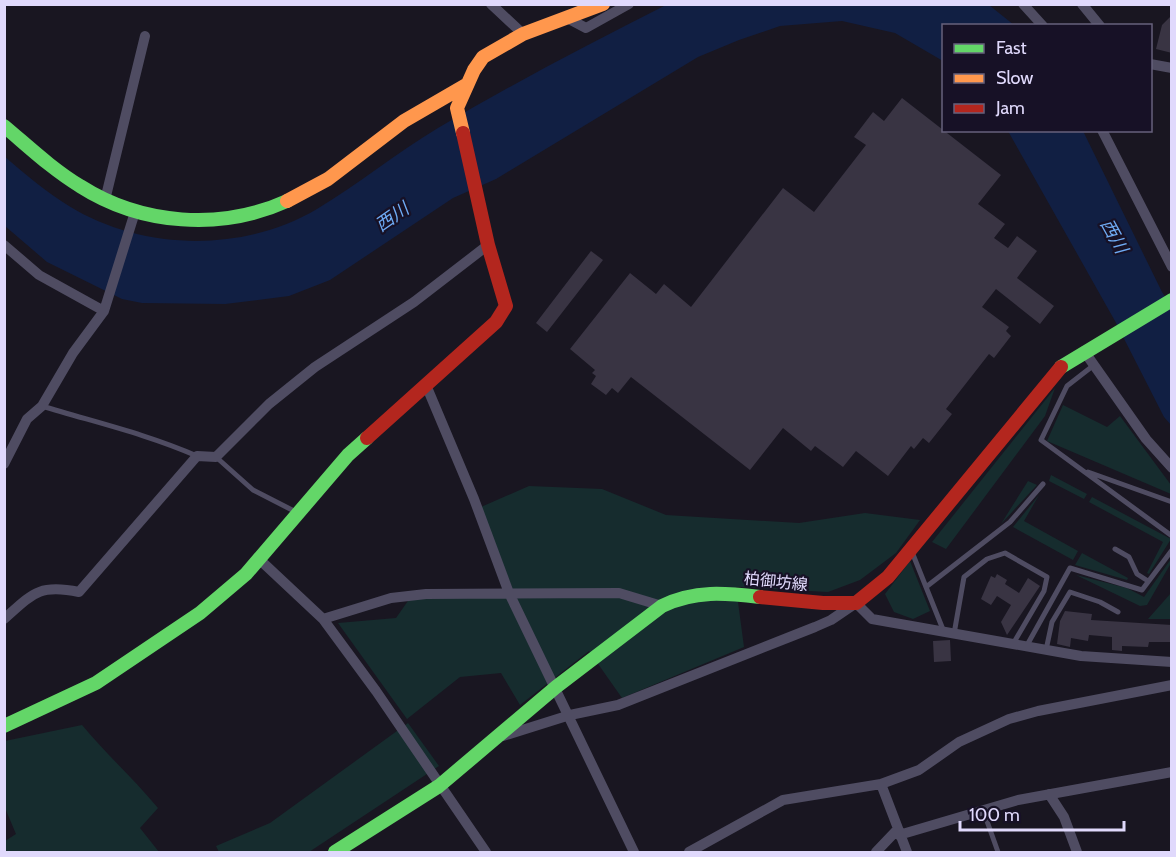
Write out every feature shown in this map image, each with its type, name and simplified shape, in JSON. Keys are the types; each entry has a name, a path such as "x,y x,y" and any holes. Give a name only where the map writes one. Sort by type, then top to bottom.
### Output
{"street":[{"path":"491,4 523,34"},
{"path":"4,726 96,683 200,614 259,560 348,455 496,322 506,306 488,245 457,108 466,85 483,57 523,34 569,19 603,4"},
{"path":"569,19 586,28 629,4"},
{"path":"1023,4 1041,24"},
{"path":"1082,4 1098,24"},
{"path":"105,200 145,36"},
{"path":"1152,63 1172,68"},
{"path":"4,126 74,183 105,200 156,218 206,221 243,216 274,208 306,193 399,125 466,85"},
{"path":"1103,132 1172,267"},
{"path":"4,464 27,419 42,406 73,353 105,308 135,212"},
{"path":"4,245 39,275 105,308"},
{"path":"4,619 33,593 43,588 79,592 197,456 216,457 269,404 315,367 414,302 488,245"},
{"path":"500,736 570,715 618,705 831,621 888,577 1058,369 1090,347 1172,300"},
{"path":"1090,347 1094,365 1146,439 1172,468"},
{"path":"426,385 474,499 509,593 570,715 634,852"},
{"path":"259,560 323,619 376,691 486,852"},
{"name":"柏御坊線","path":"335,852 439,786 556,687 662,606 679,598 710,592 823,603 856,603"},
{"path":"323,619 391,598 426,594 619,593 662,606"},
{"path":"856,603 872,619 1081,656 1172,662"},
{"path":"689,852 783,800 881,784 919,770 959,742 1009,719 1038,711 1172,685"},
{"path":"876,852 898,832 1049,794 1172,772"},
{"path":"881,784 907,852"},
{"path":"1049,794 1064,817 1077,852"}],"lane":[{"path":"1094,365 1067,386 1041,440 1172,536"},
{"path":"42,406 120,431 148,435 197,456"},
{"path":"216,457 253,490 300,514"},
{"path":"1081,469 1172,502"},
{"path":"926,587 1010,522 1043,484"},
{"path":"1115,549 1129,557 1137,574 1148,581"},
{"path":"911,550 949,633"},
{"path":"1026,647 1070,568 1142,590 1172,550"},
{"path":"949,633 964,577 987,558 1005,553 1047,578 1044,591 1012,645"},
{"path":"1046,650 1052,622 1070,592 1100,602 1118,612"},
{"path":"983,810 998,852"}],"green space":[{"path":"1055,388 1045,416 946,549 932,542"},
{"path":"1063,405 1107,427 1120,416 1171,485 1171,494 1047,441"},
{"path":"1051,475 1087,494 1084,499 1049,481"},
{"path":"1028,481 1037,485 1001,524"},
{"path":"529,486 602,489 666,515 799,523 865,513 920,520 896,553 860,580 828,592 736,587 744,647 622,698 589,651 520,705 501,673 460,677 407,719 338,623 396,618 410,598 516,598 481,507"},
{"path":"1039,495 1024,521 1078,551 1073,560 1013,527"},
{"path":"1092,497 1171,539 1149,574 1147,573 1163,542 1089,502"},
{"path":"1082,553 1128,578 1127,580 1075,565"},
{"path":"1171,559 1171,563 1147,605 1140,606 1076,575 1127,588 1144,597"},
{"path":"910,561 930,611 913,619 894,612 885,594"},
{"path":"1171,593 1171,619 1148,619"},
{"path":"408,723 439,766 309,852 219,852 216,846 270,823"},
{"path":"82,725 158,808 140,828 159,852 5,852 5,841 16,834 5,808 5,741"}],"water":[{"name":"西川","path":"666,5 989,5 1013,24 942,24 942,60 895,33 842,21 780,26 739,40 698,57 496,179 453,198 330,280 289,296 225,304 142,303 122,299 47,262 5,226 4,156 69,206 98,221 128,232 193,241 225,239 257,233 288,223 317,209 422,138 551,65"},
{"name":"西川","path":"1009,132 1083,132 1171,306 1171,425 1164,417 1115,321"}],"building":[{"path":"1172,15 1172,53 1156,49 1162,25"},
{"path":"902,98 942,129 942,132 946,132 1001,175 978,204 1005,224 994,238 1008,248 1017,236 1037,251 1017,278 1054,306 1040,324 996,289 982,307 1009,327 1006,331 1011,336 994,358 989,354 946,409 952,414 929,443 923,438 914,449 911,446 888,476 856,451 843,467 815,446 811,451 783,428 750,470 631,377 618,393 612,388 606,395 591,384 596,376 592,373 595,370 570,349 630,273 656,294 664,284 691,307 783,188 814,212 866,145 854,137 873,112 884,121"},
{"path":"591,251 603,260 547,332 536,323"},
{"path":"997,574 1007,580 1005,584 1019,593 1028,578 1040,586 1007,635 1001,622 1011,605 997,596 991,605 981,599 991,576 995,578"},
{"path":"1065,611 1092,614 1091,620 1172,625 1172,642 1149,642 1148,647 1122,646 1122,651 1112,650 1112,637 1089,635 1088,641 1071,638 1070,647 1057,644 1060,621"},
{"path":"950,640 951,661 934,662 933,641"}],"traffic: fast":[{"path":"4,126 41,158 80,186 104,199 155,216 209,220 262,211 287,201"},
{"path":"1061,367 1172,300"},
{"path":"4,726 96,683 200,613 246,574 348,455 367,438"},
{"path":"335,852 439,786 556,687 662,606 698,595 760,597"}],"traffic: slow":[{"path":"463,133 457,108 474,70 483,57 523,34 603,4"},
{"path":"287,201 328,179 404,121 466,85"}],"traffic: jam":[{"path":"367,438 496,322 506,306 488,245 463,133"},
{"path":"760,597 823,603 856,603 888,577 1061,367"}]}
